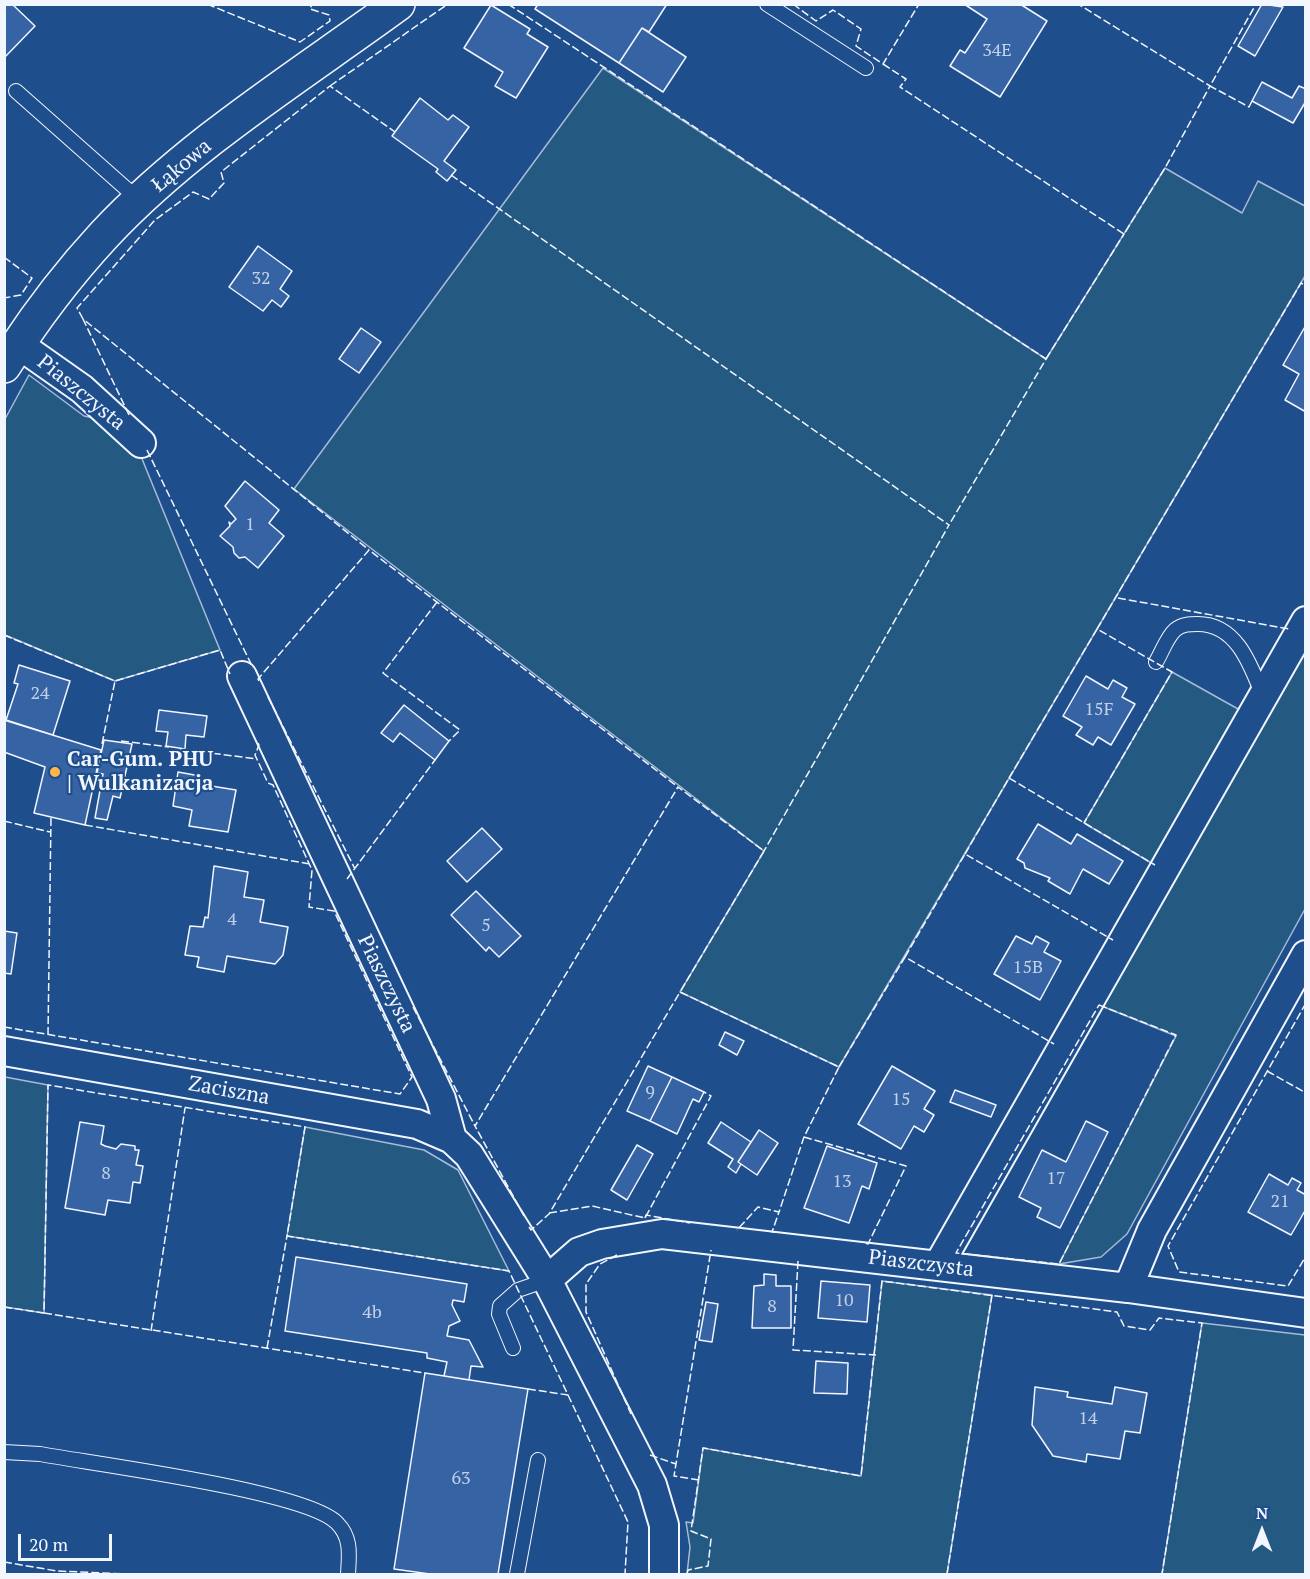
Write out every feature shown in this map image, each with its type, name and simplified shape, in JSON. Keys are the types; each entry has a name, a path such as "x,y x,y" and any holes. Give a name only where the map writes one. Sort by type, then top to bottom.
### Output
{"street":[{"name":"Łąkowa","path":"11,355 54,295 104,235 175,169 239,119 398,4"},
{"name":"Piaszczysta","path":"11,355 82,389 141,443"},
{"path":"938,1266 1305,621"},
{"name":"Piaszczysta","path":"242,676 441,1099 452,1138 469,1155 547,1280 652,1485 664,1525 664,1575"},
{"path":"1128,1288 1152,1230 1305,955"},
{"name":"Zaciszna","path":"4,1051 417,1124 452,1138"},
{"name":"Piaszczysta","path":"547,1280 579,1252 602,1244 662,1234 1128,1288 1305,1313"}],"lane":[{"path":"767,4 866,68"},
{"path":"16,91 140,201"},
{"path":"1156,662 1174,631 1182,625 1205,624 1234,639 1247,657 1263,696"},
{"path":"513,1348 499,1314 500,1306 518,1290 547,1280"},
{"path":"4,1452 40,1454 270,1495 314,1509 337,1523 349,1543 348,1575"},
{"path":"517,1575 538,1460"}],"shaded area":[{"path":"603,68 1046,359 1165,168 1242,213 1258,181 1305,206 1305,276 839,1067 680,992 764,851 294,489"},
{"path":"29,375 84,416 110,421 138,449 220,650 115,681 5,635 5,419"},
{"path":"1305,636 1305,909 1127,1234 1101,1257 1059,1264 1176,1036 1099,1005"},
{"path":"1172,672 1247,714 1158,867 1084,823"},
{"path":"5,1077 48,1085 44,1313 5,1307"},
{"path":"305,1127 424,1150 458,1170 509,1271 287,1236"},
{"path":"882,1281 992,1295 947,1574 687,1574 690,1547 686,1522 693,1523 703,1448 861,1476"},
{"path":"1202,1323 1305,1335 1305,1574 1162,1574"}],"building":[{"path":"4,4 12,4 35,26 4,58"},
{"path":"538,4 667,4 649,32 642,28 619,63 535,9"},
{"path":"964,4 1020,4 1047,21 1000,97 950,66 960,50 965,53 987,19"},
{"path":"1262,4 1283,7 1255,56 1238,46"},
{"path":"491,5 530,29 527,34 548,47 516,98 495,86 503,72 464,48"},
{"path":"642,28 686,57 663,92 619,63"},
{"path":"1262,82 1292,98 1299,86 1306,89 1306,101 1293,123 1252,101"},
{"path":"420,98 448,120 453,115 469,127 444,161 456,170 447,181 436,172 438,169 392,136"},
{"path":"258,246 292,271 280,289 289,296 281,307 272,300 263,311 229,287"},
{"path":"1306,325 1306,412 1285,400 1299,374 1283,365"},
{"path":"361,328 381,342 359,373 339,359"},
{"path":"245,481 279,510 269,523 284,536 258,568 245,557 239,558 234,553 233,547 220,536 230,526 229,522 231,524 236,519 225,506"},
{"path":"19,665 70,681 53,735 6,720 18,684 14,683"},
{"path":"1086,676 1108,689 1113,680 1127,688 1122,697 1135,704 1111,745 1098,737 1093,745 1076,735 1082,727 1063,716"},
{"path":"404,705 449,741 435,760 400,733 393,742 381,733"},
{"path":"159,710 207,716 204,737 186,735 185,749 166,746 168,732 156,731"},
{"path":"4,720 101,750 85,825 34,813 45,767 4,752"},
{"path":"104,740 132,744 120,798 113,796 107,820 95,818 103,774 97,773"},
{"path":"178,772 200,776 199,784 236,790 228,832 189,826 192,810 173,806"},
{"path":"1038,824 1071,844 1077,834 1123,861 1109,884 1083,869 1070,894 1048,881 1050,878 1025,868 1024,863 1017,859"},
{"path":"482,828 502,849 467,882 447,861"},
{"path":"214,866 248,872 244,897 264,900 260,922 288,927 283,955 275,964 227,956 224,972 197,967 199,957 185,955 190,926 203,927 205,917 208,918"},
{"path":"476,891 521,936 499,957 489,947 486,951 451,915"},
{"path":"4,931 17,933 11,974 4,973"},
{"path":"1016,936 1032,944 1036,936 1049,943 1044,952 1061,961 1040,1000 994,974"},
{"path":"725,1032 744,1041 737,1055 719,1045"},
{"path":"648,1066 672,1077 650,1121 627,1111"},
{"path":"892,1066 935,1091 924,1109 934,1115 924,1132 914,1126 901,1149 858,1124"},
{"path":"672,1077 704,1092 699,1102 693,1099 677,1134 650,1121"},
{"path":"955,1090 996,1105 991,1117 950,1102"},
{"path":"1086,1121 1108,1132 1060,1228 1037,1217 1041,1208 1019,1197 1042,1150 1066,1162"},
{"path":"80,1122 104,1126 101,1144 105,1146 116,1149 121,1144 135,1146 135,1150 139,1150 136,1165 143,1166 140,1183 133,1182 130,1203 108,1200 105,1215 65,1208"},
{"path":"721,1122 751,1142 738,1162 741,1164 736,1173 728,1167 733,1159 708,1143"},
{"path":"759,1130 778,1143 757,1175 738,1162"},
{"path":"637,1145 653,1154 627,1200 611,1190"},
{"path":"827,1146 877,1163 869,1189 862,1186 849,1223 804,1208"},
{"path":"1269,1174 1288,1185 1292,1178 1301,1183 1297,1190 1306,1195 1306,1209 1291,1235 1248,1212"},
{"path":"296,1257 467,1284 464,1302 453,1300 452,1305 460,1321 449,1326 447,1336 469,1340 483,1367 471,1366 469,1380 444,1376 447,1362 427,1358 427,1353 285,1331"},
{"path":"764,1274 776,1275 776,1286 791,1286 791,1328 752,1328 754,1286 764,1285"},
{"path":"821,1281 870,1285 867,1322 818,1318"},
{"path":"706,1302 718,1304 712,1342 699,1340"},
{"path":"816,1361 848,1363 847,1394 814,1393"},
{"path":"425,1373 528,1389 498,1574 430,1574 394,1569"},
{"path":"1035,1387 1068,1392 1067,1397 1112,1404 1115,1387 1147,1393 1140,1433 1125,1431 1120,1459 1087,1454 1086,1462 1053,1456 1032,1425"}],"fence":[{"path":"207,4 300,42 330,21 329,15 310,9 312,4"},
{"path":"330,86 448,4"},
{"path":"508,4 1046,359 949,525"},
{"path":"793,4 816,21 833,10 861,29 856,46 883,64 919,4"},
{"path":"883,64 906,79 900,87 1124,234 1165,168 1210,86 1078,4"},
{"path":"1252,101 1249,107 1210,86 1256,4"},
{"path":"83,319 77,308 155,220 193,192 209,199 224,183 221,172 330,86 395,132"},
{"path":"451,175 949,525 764,851"},
{"path":"1046,359 1124,234"},
{"path":"4,257 32,278 21,295 4,298"},
{"path":"1097,629 1301,283 1306,286"},
{"path":"129,415 83,319 369,550"},
{"path":"147,450 253,668"},
{"path":"259,681 258,679 369,550 678,787"},
{"path":"1118,598 1289,629"},
{"path":"437,602 383,673 460,730 449,741"},
{"path":"1009,778 1097,629 1172,672 1084,823"},
{"path":"4,635 115,681 220,650 230,674"},
{"path":"102,744 115,681"},
{"path":"268,697 355,869"},
{"path":"121,741 169,747"},
{"path":"4,1027 400,1094 412,1077 334,911 309,907 312,870 273,785 268,783 255,755 259,745 257,741"},
{"path":"180,749 257,759"},
{"path":"347,879 435,760"},
{"path":"965,854 1009,778 1155,865"},
{"path":"524,1216 475,1126 678,787 764,851 680,992"},
{"path":"48,1035 51,817"},
{"path":"4,821 50,832"},
{"path":"85,825 310,864"},
{"path":"905,957 965,854 1113,940"},
{"path":"839,1067 905,957 1054,1044"},
{"path":"529,1227 531,1230 549,1214 680,992 839,1067 804,1137 779,1212 758,1207 737,1230"},
{"path":"1306,1003 1168,1246 1179,1272 1288,1286 1306,1256"},
{"path":"1099,1005 1176,1035 1059,1264 956,1253 1099,1005"},
{"path":"413,1007 475,1126"},
{"path":"1267,1071 1306,1093"},
{"path":"4,1307 44,1313 48,1085 305,1127 287,1236 509,1271 568,1395 528,1389"},
{"path":"549,1213 592,1206 645,1218 711,1096 704,1092"},
{"path":"151,1331 185,1108"},
{"path":"804,1137 906,1166 868,1244 865,1243"},
{"path":"776,1232 772,1232 779,1212"},
{"path":"645,1218 646,1215 690,1223"},
{"path":"267,1348 287,1236"},
{"path":"699,1480 674,1476 711,1250"},
{"path":"617,1255 600,1264 586,1284 586,1312 631,1414"},
{"path":"798,1261 793,1350 876,1355"},
{"path":"687,1574 688,1570 708,1566 711,1539 691,1531 703,1448 861,1476 882,1281 1117,1312 1124,1326 1150,1330 1159,1318 1202,1323 1162,1574"},
{"path":"947,1574 992,1295"},
{"path":"44,1313 425,1373"},
{"path":"568,1395 628,1522 625,1574"},
{"path":"650,1455 676,1464"},
{"path":"4,1562 57,1571 127,1574"},
{"path":"818,1574 823,1574"}],"place":[{"name":"Car-Gum. PHU | Wulkanizacja","path":"55,772"}]}
